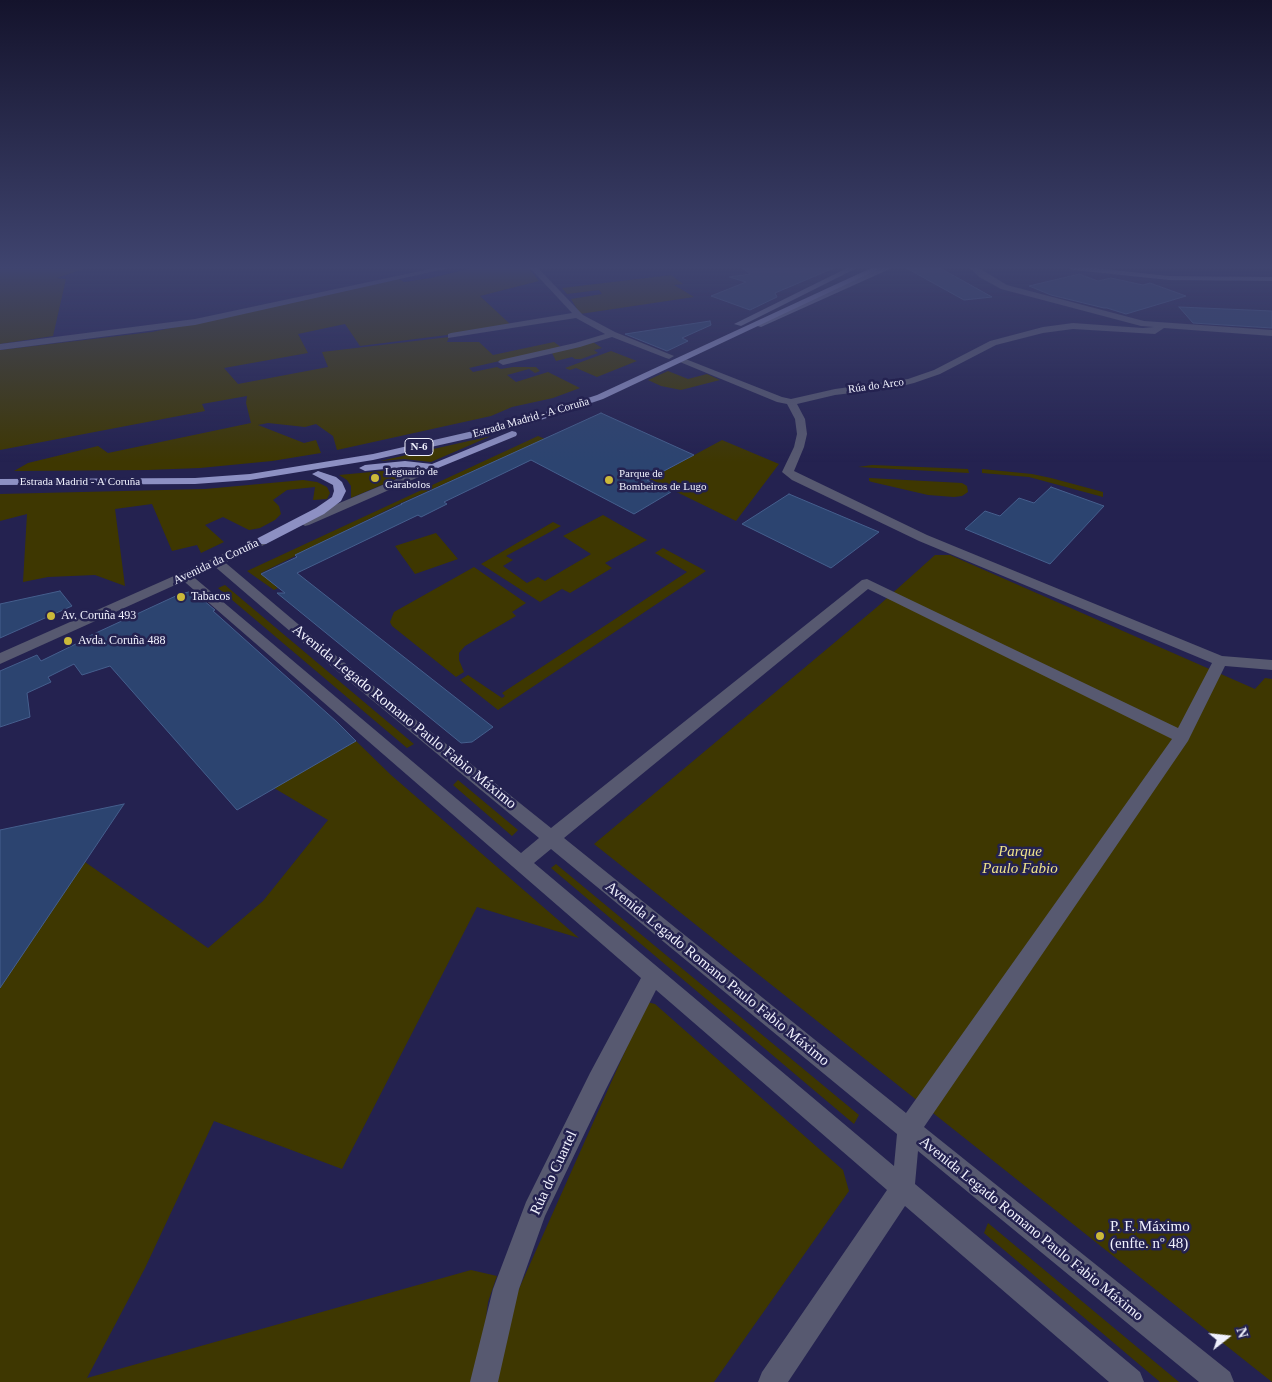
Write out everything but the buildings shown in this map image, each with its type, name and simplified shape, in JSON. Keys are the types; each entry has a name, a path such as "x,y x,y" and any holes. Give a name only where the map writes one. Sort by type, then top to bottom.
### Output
{"highway":[{"name":"Estrada Madrid - A Coruña","path":"159,481 301,462 463,429 569,399 727,332"},
{"name":"Estrada Madrid - A Coruña","path":"0,482 159,481 250,477 373,457 486,432 585,403 680,360 731,332"},
{"name":"N-6","path":"433,467 557,417 585,403"},
{"path":"250,477 279,478 405,464 433,467"},
{"path":"262,541 320,511 337,499 340,491 338,484 332,479 318,474"}],"street":[{"path":"0,347 113,332"},
{"path":"451,336 472,332"},
{"path":"609,332 669,356"},
{"name":"Rúa do Arco","path":"680,360 775,398 791,402 835,392 894,385 911,381 937,372 994,343 1034,332"},
{"path":"503,362 577,345 612,334"},
{"path":"791,402 800,418 802,434 788,472 796,478 923,538 1220,661 1272,665"},
{"name":"Avenida da Coruña","path":"0,660 262,541 433,467"},
{"name":"Avenida Legado Romano Paulo Fabio Máximo","path":"217,562 551,838 1220,1382"},
{"path":"185,576 1130,1382"},
{"path":"521,863 867,583 1182,737"},
{"path":"772,1382 903,1188 909,1129 1182,737 1220,661"},
{"name":"Rúa do Cuartel","path":"484,1382 506,1289 536,1211 598,1081 654,975"}],"green space":[{"path":"0,332 54,332 53,336 0,344"},
{"path":"148,332 305,332 298,334 308,353 224,368 238,384 328,367 322,352 449,337 447,342 479,342 493,355 554,342 561,347 469,368 473,372 497,367 501,369 536,367 540,371 535,373 529,369 507,375 516,382 548,372 580,388 553,398 512,407 491,416 337,450 333,436 316,424 305,427 268,423 258,425 304,443 316,440 321,453 272,461 200,468 14,471 28,463 98,446 108,453 251,423 246,403 247,396 202,404 205,411 0,450 0,350"},
{"path":"351,332 461,332 447,335 360,346"},
{"path":"593,342 602,348 594,350 598,353 581,359 572,357 556,361 552,353"},
{"path":"611,351 637,361 597,377 576,368 570,370 565,368"},
{"path":"668,371 688,379 707,374 720,380 681,390 661,386 648,380"},
{"path":"491,436 431,462 404,459 380,461"},
{"path":"538,436 545,439 401,503 261,573 278,588 274,590 247,571"},
{"path":"722,440 779,464 736,521 650,479"},
{"path":"872,465 968,469 969,473 858,467"},
{"path":"403,469 412,472 351,498 351,486 347,480 339,475"},
{"path":"982,469 1032,474 1051,478 1103,492 1103,497 1029,477 982,473"},
{"path":"869,478 962,483 967,486 968,492 962,496 954,497 928,495 872,482 869,481"},
{"path":"303,480 317,482 327,487 330,493 327,499 313,500 315,487 287,490 273,500 279,506 281,514 275,520 260,528 249,530 223,517 205,525 224,542 201,553 197,545 172,551 152,504 115,509 125,586 95,575 48,577 23,582 27,514 0,521 0,494 205,489"},
{"path":"603,515 647,540 605,563 612,568 570,593 562,589 540,602 481,564 553,522 561,526 506,556 513,560 503,566 527,583 538,577 545,581 591,554 563,536"},
{"path":"436,533 458,559 415,574 395,546"},
{"path":"663,548 706,571 498,710 460,680 468,675 502,698 505,696 502,693 687,572 655,553"},
{"name":"Parque Paulo Fabio","path":"935,555 950,555 1255,689 1265,678 1272,679 1272,1382 594,844 877,607"},
{"path":"474,567 526,603 512,612 516,616 465,646 459,653 459,660 464,672 456,677 392,626 390,622 394,612"},
{"path":"225,585 414,744 407,748 218,588"},
{"path":"356,741 391,775 579,938 477,907 342,1169 214,1121 145,1268 87,1378 471,1270 497,1276 488,1302 478,1382 0,1382 0,975 85,862 208,948 263,901 328,820 274,788"},
{"path":"458,780 518,830 512,836 453,785"},
{"path":"556,864 859,1115 854,1124 551,868"},
{"path":"647,1002 655,1004 843,1170 849,1191 714,1382 497,1382 509,1311"},
{"path":"988,1223 1179,1382 1160,1382 984,1233"}],"place":[{"name":"Leguario de Garabolos","path":"375,478"},
{"name":"Parque de Bombeiros de Lugo","path":"609,480"},
{"name":"Tabacos","path":"181,597"},
{"name":"Av. Coruña 493","path":"51,616"},
{"name":"Avda. Coruña 488","path":"68,641"},
{"name":"P. F. Máximo (enfte. nº 48)","path":"1100,1236"}]}
